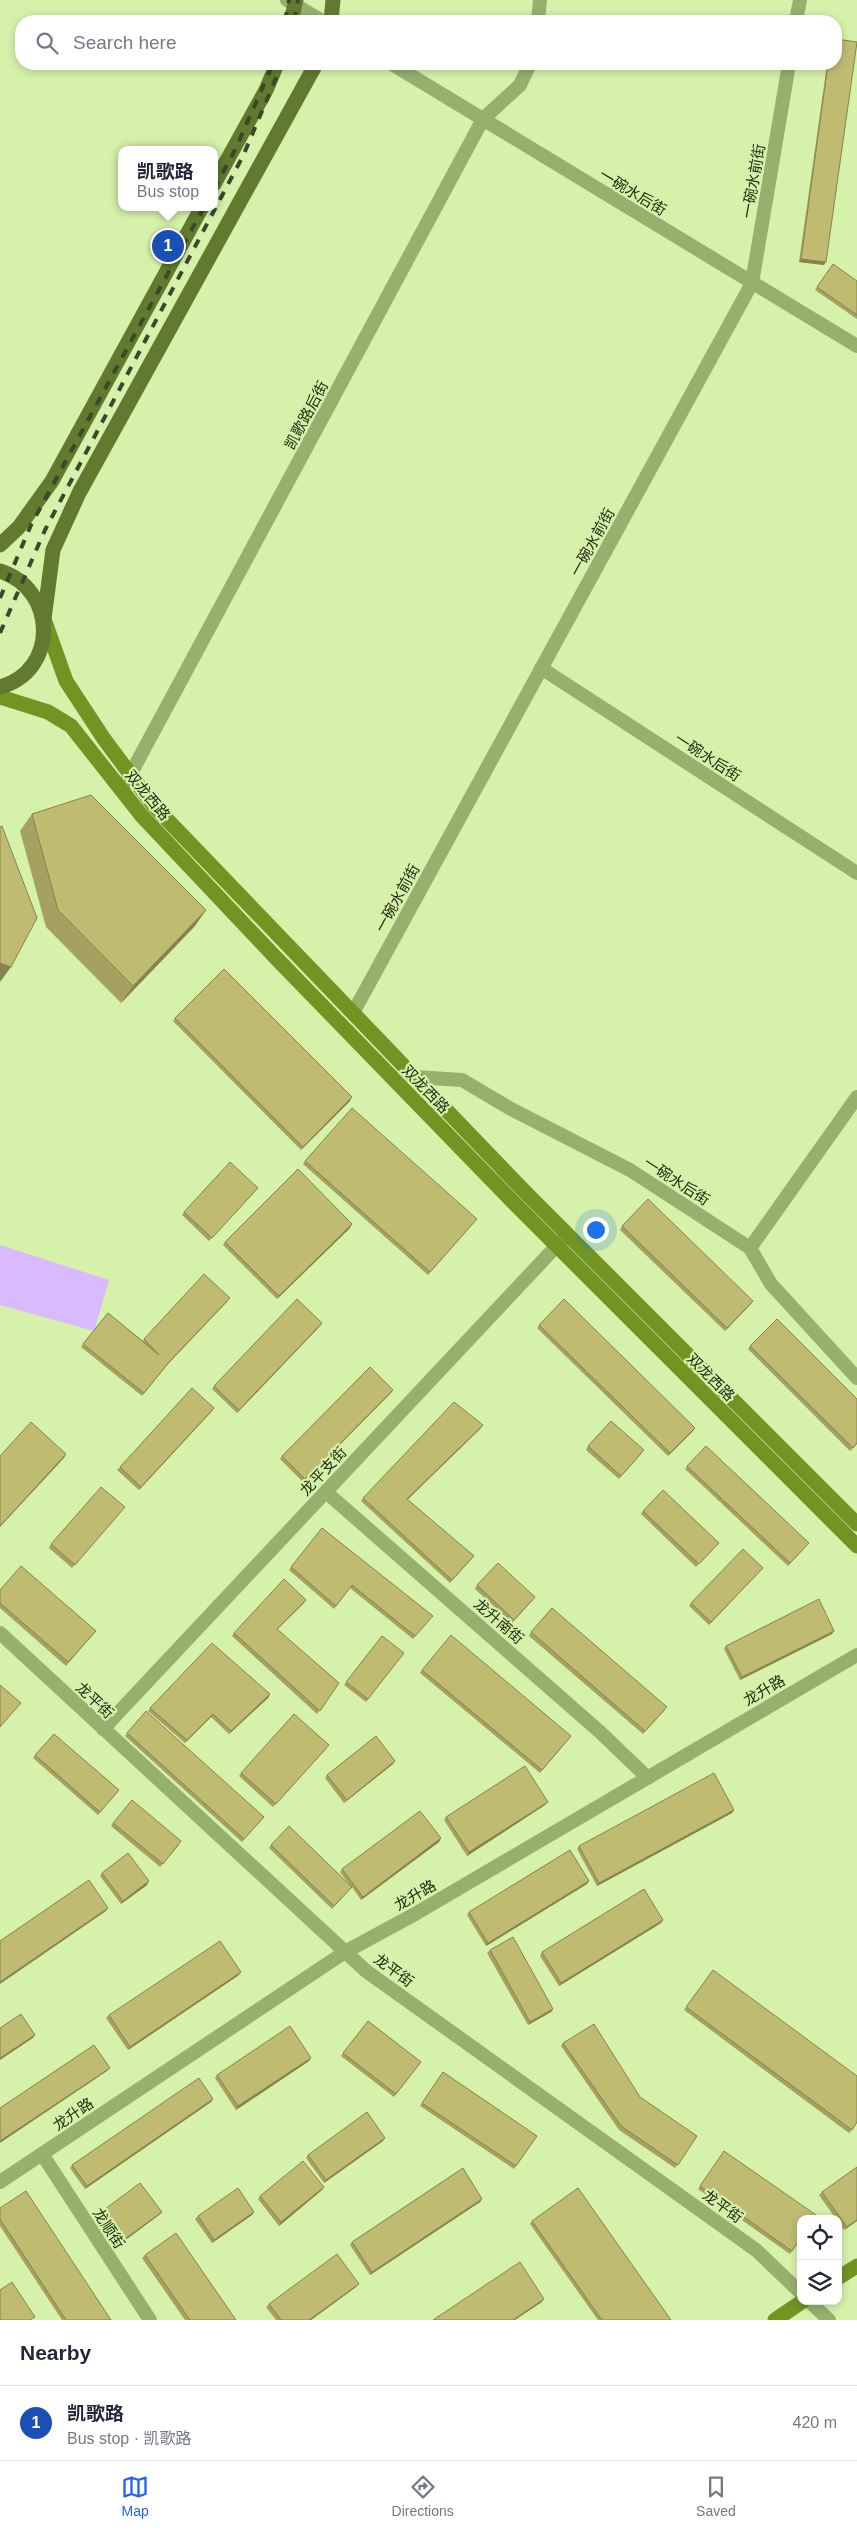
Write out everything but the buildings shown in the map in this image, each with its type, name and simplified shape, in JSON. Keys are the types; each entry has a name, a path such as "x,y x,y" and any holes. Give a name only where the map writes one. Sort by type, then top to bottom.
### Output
{"main road":[{"path":"332,15 333,0"},
{"path":"292,15 293,2"},
{"path":"218,177 266,90 274,70"},
{"path":"0,696 30,668 39,653 44,636 44,618 53,550 79,493 313,70"},
{"path":"0,544 19,527 52,481 200,211"},
{"path":"0,571 11,574 26,585 38,600 44,618"},
{"name":"双龙西路","path":"44,618 66,681 130,776 154,806 415,1078 857,1524"},
{"path":"0,687 17,679"},
{"name":"双龙西路","path":"0,696 48,712 72,726 142,816 276,958 557,1246 857,1546"},
{"path":"842,2275 857,2266"},
{"path":"775,2320 798,2305"}],"street":[{"path":"539,15 540,0"},
{"path":"797,15 800,0"},
{"path":"293,2 313,15"},
{"name":"一碗水后街","path":"402,70 857,346"},
{"name":"凯歌路后街","path":"122,790 483,120 520,84 527,70"},
{"name":"一碗水前街","path":"353,1013 752,283 788,70"},
{"name":"一碗水后街","path":"541,668 857,873"},
{"name":"一碗水后街","path":"415,1078 462,1080 511,1109 630,1170 750,1248"},
{"path":"857,1097 750,1248 771,1284 857,1378"},
{"name":"龙平支街","path":"103,1729 568,1234"},
{"name":"龙升南街","path":"326,1492 585,1719 648,1778"},
{"name":"龙平街","path":"0,1633 366,1971 756,2250 797,2289"},
{"name":"龙升路","path":"0,2182 345,1952 648,1778 857,1655"},
{"name":"龙顺街","path":"42,2154 150,2320"},
{"path":"813,2305 829,2320"}],"shaded area":[{"path":"0,1245 109,1280 94,1331 0,1305"}],"railway":[{"path":"286,15 289,0"},
{"path":"295,15 298,0"},
{"path":"218,182 235,150 270,70"},
{"path":"218,203 243,156 279,70"},
{"path":"0,598 31,525 202,211"},
{"path":"0,633 45,530 214,211"}],"place":[{"name":"凯歌路","path":"168,246"}]}
